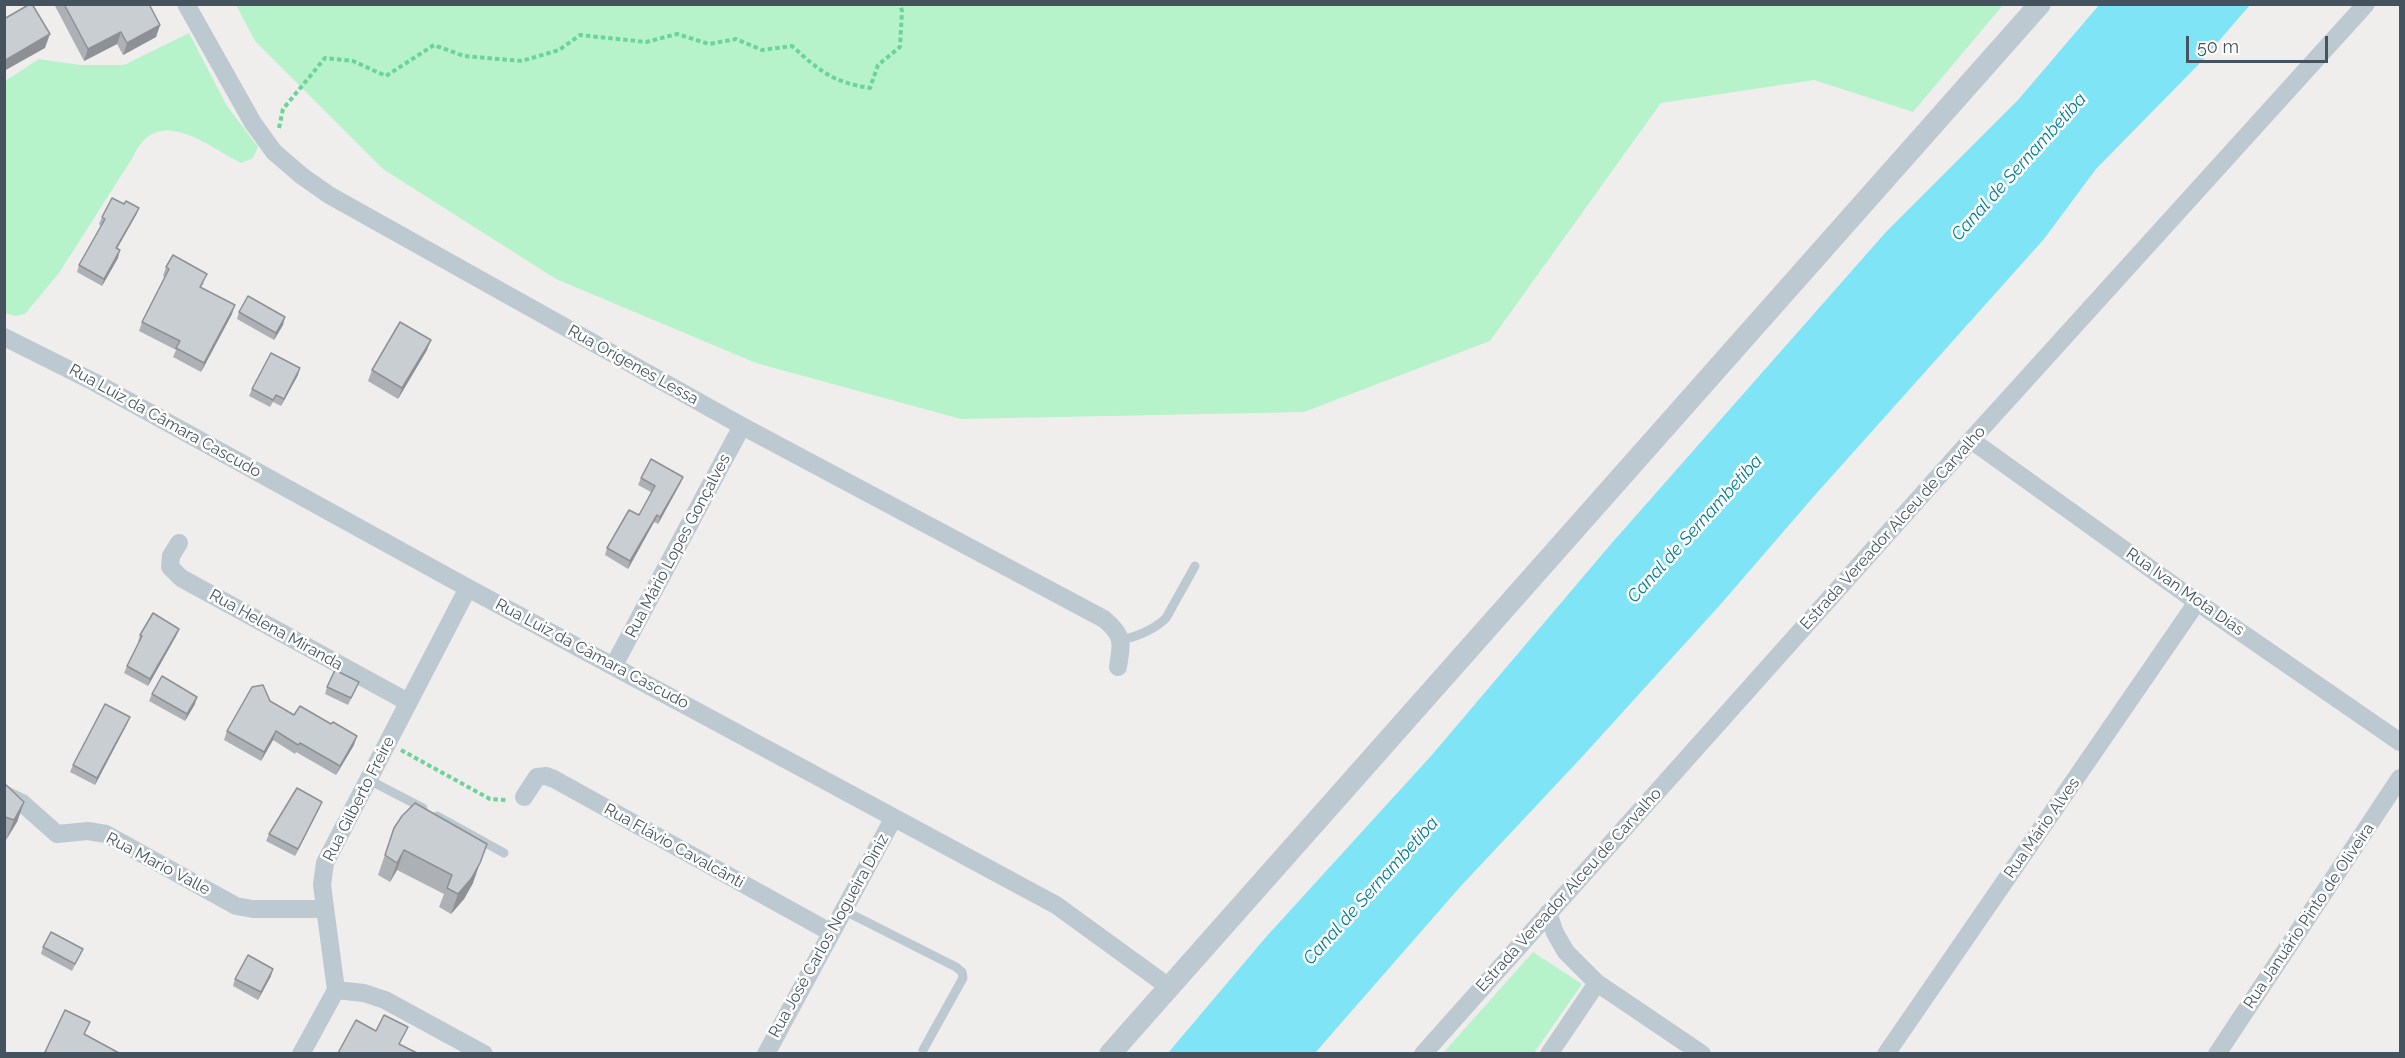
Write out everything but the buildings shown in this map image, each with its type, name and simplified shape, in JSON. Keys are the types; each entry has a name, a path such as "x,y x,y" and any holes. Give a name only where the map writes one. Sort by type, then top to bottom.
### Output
{"street":[{"name":"Rua Orígenes Lessa","path":"186,4 253,123 274,152 329,195 742,426 1104,619 1116,629 1122,640"},
{"path":"1110,1053 2040,4"},
{"name":"Estrada Vereador Alceu de Carvalho","path":"1423,1053 1971,440 2366,4"},
{"name":"Rua Luiz da Câmara Cascudo","path":"4,337 94,382 468,588 1056,905 1169,987"},
{"name":"Rua Mário Lopes Gonçalves","path":"614,665 742,426"},
{"name":"Rua Ivan Mota Dias","path":"1971,440 2400,742"},
{"name":"Rua Helena Miranda","path":"179,543 171,556 170,567 181,578 408,702"},
{"name":"Rua Gilberto Freire","path":"336,990 322,885 326,863 468,588"},
{"name":"Rua Mário Alves","path":"1886,1053 2198,602"},
{"path":"1118,667 1122,640"},
{"name":"Rua Flávio Cavalcânti","path":"524,796 537,777 546,776 554,779 830,932"},
{"name":"Rua Januário Pinto de Oliveira","path":"2217,1053 2400,778"},
{"name":"Rua Mario Valle","path":"4,794 22,803 57,834 88,831 106,834 236,906 253,909 324,909"},
{"name":"Rua José Carlos Nogueira Diniz","path":"766,1053 893,819"},
{"path":"1548,913 1555,933 1566,952 1598,983 1702,1053"},
{"path":"1549,1053 1598,983"},
{"path":"301,1053 336,990 364,993 385,1000 484,1053"}],"lane":[{"path":"1122,640 1136,637 1160,624 1166,618 1195,566"},
{"path":"369,780 504,853"},
{"path":"843,910 957,967 962,972 963,978 923,1050"}],"path":[{"path":"274,152 283,109 325,58 353,61 386,76 434,45 464,56 522,62 559,50 580,35 646,42 677,34 709,44 736,39 762,50 792,46 815,67 844,84 870,88 878,65 900,47 902,11 900,4"},
{"path":"388,743 490,799 504,801 524,796"}],"green space":[{"path":"236,5 2003,5 1913,112 1814,80 1661,103 1490,341 1304,412 961,419 756,363 556,279 383,169 255,41"},
{"path":"189,33 227,106 258,147 253,158 241,163 183,133 168,130 155,133 143,141 59,273 25,314 15,316 5,313 5,81 39,59 80,65 124,65"},
{"path":"1533,952 1582,984 1534,1053 1443,1053"}],"water":[{"name":"Canal de Sernambetiba","path":"2099,5 2250,5 2199,64 2096,169 2044,239 1720,605 1460,887 1315,1053 1168,1053 1266,937 1431,756 1611,544 1886,232 2018,100"}]}
